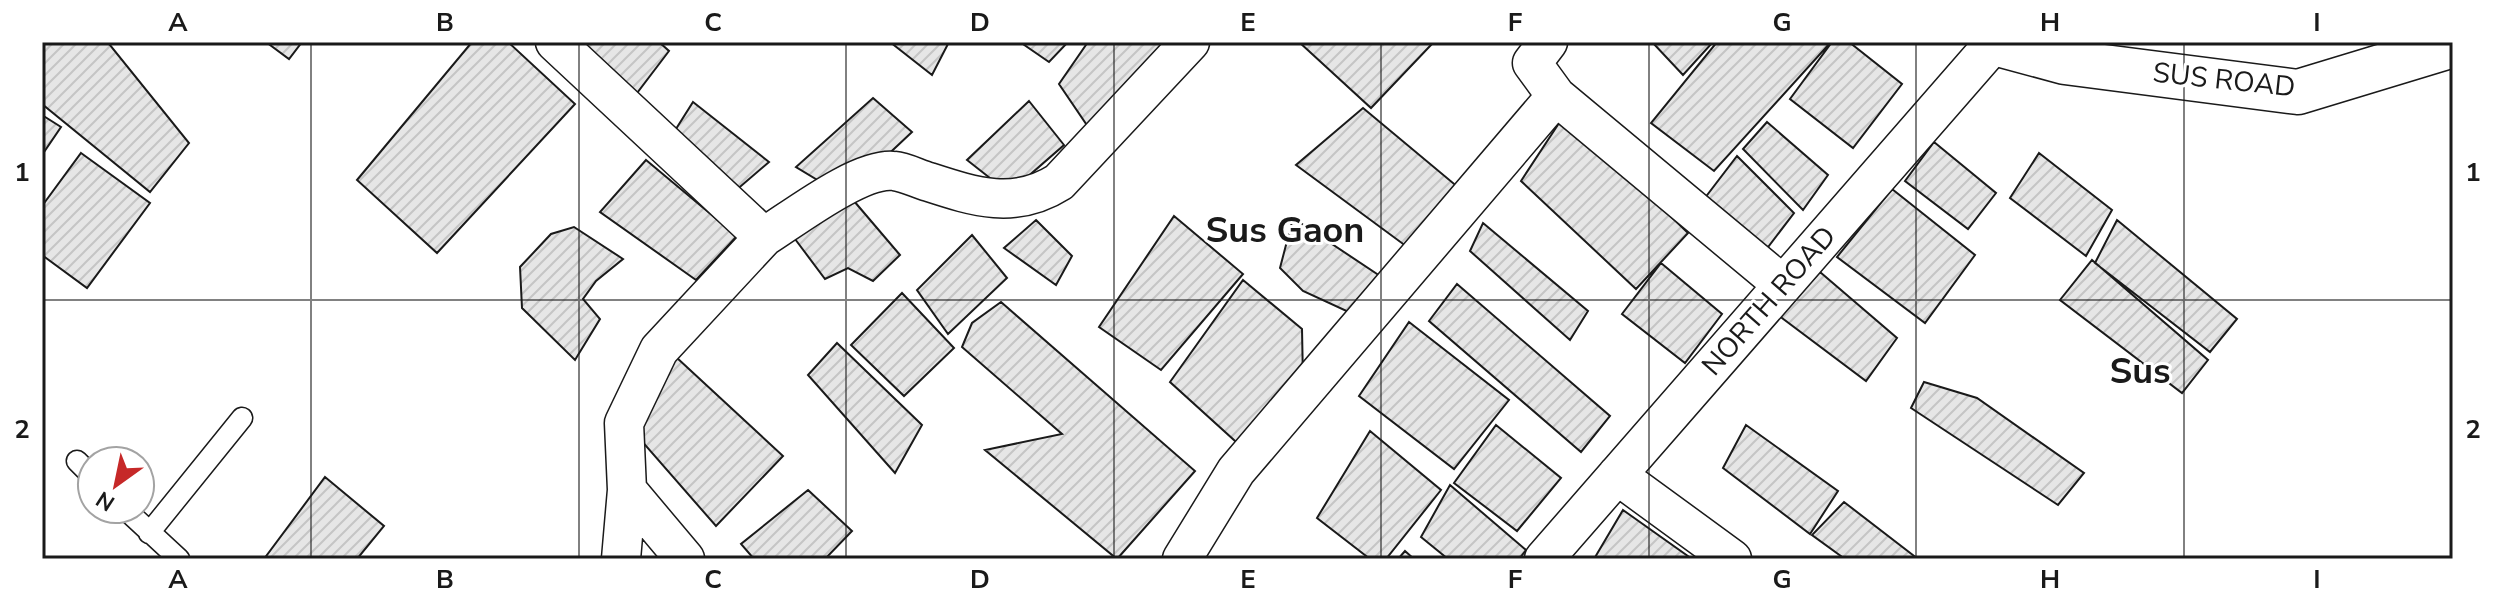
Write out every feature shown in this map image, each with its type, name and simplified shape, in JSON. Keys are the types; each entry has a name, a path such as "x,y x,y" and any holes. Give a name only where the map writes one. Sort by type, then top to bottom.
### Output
{"main road":[{"name":"SUS ROAD","path":"1993,43 2065,62 2298,92 2453,45"}],"street":[{"path":"555,42 764,237"},
{"path":"621,559 627,490 624,423 659,350 764,237 850,184 893,170 961,193 995,199 1025,198 1043,192 1059,182 1190,42"},
{"name":"NORTH ROAD","path":"1544,559 1993,43"},
{"path":"1529,49 1556,96 1783,285"},
{"path":"1182,559 1236,471 1556,96"},
{"path":"1617,475 1732,559"},
{"path":"627,490 685,559"}],"lane":[{"path":"149,533 242,418"},
{"path":"141,525 179,559"}],"building":[{"path":"42,42 105,42 110,45 189,143 150,192 42,104"},
{"path":"266,42 302,42 289,59"},
{"path":"472,42 508,42 575,104 437,253 357,180"},
{"path":"576,42 659,42 669,51 637,93"},
{"path":"890,42 949,42 932,75"},
{"path":"1020,42 1068,42 1049,62"},
{"path":"1088,42 1175,42 1095,137 1059,84"},
{"path":"1299,42 1428,42 1431,45 1371,108"},
{"path":"1652,42 1713,42 1683,75"},
{"path":"1717,42 1831,42 1714,171 1651,123"},
{"path":"1832,42 1849,42 1902,84 1853,148 1790,99"},
{"path":"873,98 912,132 862,179 829,187 796,167"},
{"path":"1029,101 1064,145 1009,193 967,160"},
{"path":"693,102 769,162 734,192 669,140"},
{"path":"1363,108 1465,193 1414,252 1296,165"},
{"path":"1565,114 1688,233 1636,289 1521,181"},
{"path":"42,115 61,127 42,155"},
{"path":"1767,122 1828,175 1803,210 1743,149"},
{"path":"1934,142 1996,193 1968,229 1905,181"},
{"path":"81,153 150,203 87,288 42,255 42,206"},
{"path":"2039,153 2112,210 2086,256 2010,198"},
{"path":"1737,156 1794,213 1762,255 1698,207"},
{"path":"646,160 737,236 696,280 600,212"},
{"path":"1892,189 1975,255 1925,323 1837,257"},
{"path":"848,194 900,255 873,281 848,268 825,279 795,239"},
{"path":"1174,216 1243,274 1161,370 1099,327"},
{"path":"1293,218 1380,276 1353,314 1303,291 1280,268"},
{"path":"1036,220 1072,256 1056,285 1004,248"},
{"path":"2117,220 2237,319 2210,352 2095,263"},
{"path":"1483,223 1588,311 1570,340 1470,251"},
{"path":"574,227 623,259 596,281 583,299 600,319 575,360 522,308 520,267 551,234"},
{"path":"972,235 1007,278 948,334 917,290"},
{"path":"2092,260 2208,360 2182,393 2060,300"},
{"path":"1661,263 1722,314 1685,363 1622,314"},
{"path":"1820,272 1897,338 1866,381 1778,315"},
{"path":"1243,280 1302,329 1303,381 1245,450 1170,382"},
{"path":"1457,284 1610,416 1581,452 1429,321"},
{"path":"902,293 954,348 904,396 851,345"},
{"path":"1001,302 1195,471 1117,559 985,450 1062,434 962,347 972,323"},
{"path":"1409,322 1509,400 1454,469 1359,396"},
{"path":"837,343 922,425 895,473 808,375"},
{"path":"676,357 783,456 716,526 632,430"},
{"path":"1924,382 1977,398 2084,473 2058,505 1911,408"},
{"path":"1496,425 1561,478 1517,531 1454,483"},
{"path":"1746,425 1838,491 1810,534 1723,468"},
{"path":"1370,431 1441,490 1386,559 1370,559 1317,518"},
{"path":"325,477 384,526 357,559 264,559"},
{"path":"1450,485 1526,550 1519,559 1448,559 1421,537"},
{"path":"808,490 852,531 825,559 754,559 741,544"},
{"path":"1844,502 1918,559 1845,559 1812,535"},
{"path":"1623,510 1692,559 1594,559"},
{"path":"1405,551 1414,559 1398,559"}],"district":[{"name":"Sus Gaon","path":"1285,230"},
{"name":"Sus","path":"2140,371"}]}
